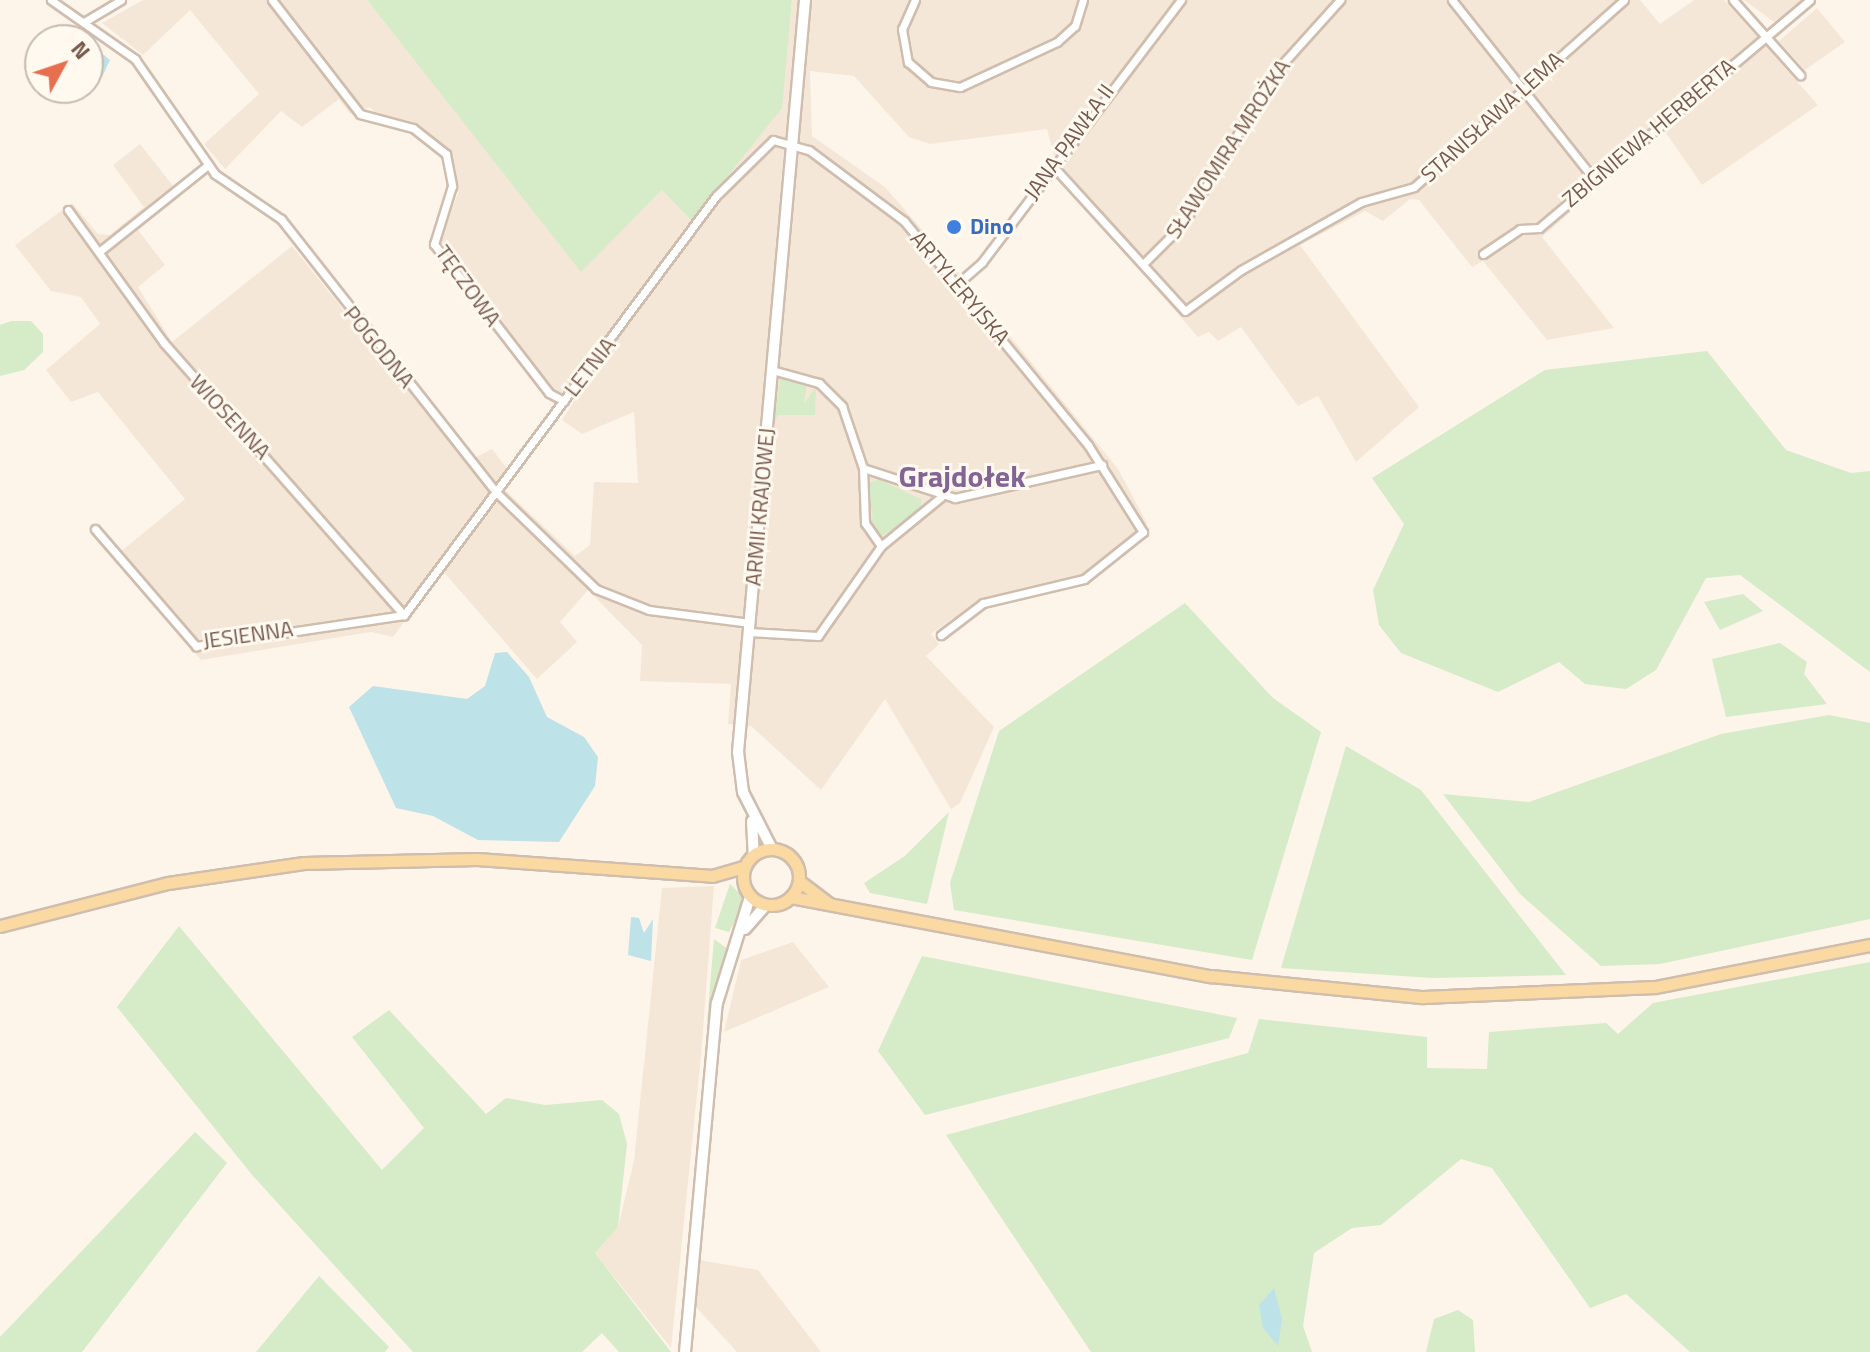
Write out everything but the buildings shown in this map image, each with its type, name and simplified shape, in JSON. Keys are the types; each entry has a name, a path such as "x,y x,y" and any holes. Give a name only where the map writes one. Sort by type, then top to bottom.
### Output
{"main road":[{"path":"830,904 799,881 792,859 772,849 754,854 744,867 743,886 750,897 766,905 791,897 1211,976 1423,997 1655,987 1870,945"},
{"path":"0,926 168,883 304,863 477,859 712,876 743,886"},
{"path":"712,876 744,867"},
{"path":"791,897 799,881"}],"street":[{"name":"POGODNA","path":"51,0 135,59 208,165 281,219 496,492 596,589 649,610 749,627"},
{"path":"84,22 121,0"},
{"name":"TĘCZOWA","path":"272,0 360,114 413,128 446,154 452,186 434,244 549,393 564,401"},
{"name":"ARMII KRAJOWEJ","path":"754,854 752,819 738,764 805,0"},
{"path":"915,0 902,29 908,62 931,82 960,87 1057,42 1075,26 1083,0"},
{"name":"JANA PAWŁA II","path":"957,284 982,262 1052,165 1181,0"},
{"name":"SŁAWOMIRA MROŻKA","path":"1146,261 1183,224 1276,71 1340,0"},
{"name":"STANISŁAWA LEMA","path":"1146,261 1185,311 1241,270 1361,202 1414,187 1524,93 1624,0"},
{"path":"1733,0 1800,75"},
{"name":"ZBIGNIEWA HERBERTA","path":"1483,254 1520,229 1539,228 1810,0"},
{"path":"1456,1 1524,93 1594,179"},
{"name":"LETNIA","path":"404,615 716,196 764,144 792,143"},
{"name":"ARTYLERYJSKA","path":"792,143 875,195 957,284 1102,465 1143,532 1084,579 983,603 941,635"},
{"path":"100,251 208,165"},
{"path":"1052,165 1146,261"},
{"name":"WIOSENNA","path":"68,210 190,374 404,615"},
{"path":"772,370 810,379 834,396 863,468 865,523 881,546"},
{"path":"749,627 818,636 881,546 941,497 1102,465"},
{"path":"863,468 941,497"},
{"name":"JESIENNA","path":"95,529 196,646 404,615"},
{"name":"ARMII KRAJOWEJ","path":"752,819 772,849"},
{"path":"685,1352 718,991 744,931 750,897"},
{"path":"744,931 766,905"}],"shaded area":[{"path":"143,0 367,0 581,271 663,189 691,220 781,108 792,0 1640,0 1660,24 1694,0 1724,0 1818,105 1702,185 1664,130 1542,237 1614,328 1547,340 1483,261 1472,267 1419,200 1410,199 1383,221 1365,211 1300,245 1419,407 1356,462 1318,396 1298,406 1241,327 1218,341 1209,332 1198,337 1060,178 1047,129 930,144 909,137 854,76 810,71 812,136 885,187 951,263 1118,469 1147,523 1080,575 980,599 931,634 939,644 926,656 994,727 960,803 951,809 885,699 821,790 751,726 728,724 731,684 640,681 642,645 588,590 560,622 577,642 537,679 442,570 393,637 371,632 201,660 114,557 185,499 98,392 71,402 46,370 100,324 81,297 51,291 15,245 72,203 98,234 110,235 144,207 113,165 140,144 181,196 138,230 165,265 138,287 172,342 292,246 466,462 492,449 513,476 505,490 575,556 590,545 594,482 638,483 634,412 582,434 562,420 579,394 554,392 439,246 459,190 444,148 429,133 406,120 380,119 370,107 350,114 339,99 302,127 281,111 225,169 204,144 259,94 190,10 143,55 102,23"},
{"path":"1744,0 1804,0 1774,22"},
{"path":"1817,8 1845,42 1805,70 1779,41"},
{"path":"714,886 701,1056 671,1348 595,1253 618,1227 634,1161 662,888"},
{"path":"793,942 829,987 724,1032 741,960"},
{"path":"699,1260 758,1270 821,1352 737,1352 694,1305"}],"green space":[{"path":"367,0 792,0 782,108 692,221 662,190 581,272"},
{"path":"11,321 31,321 43,334 43,352 24,370 0,376 0,325"},
{"path":"1707,351 1786,450 1851,473 1870,471 1870,672 1740,575 1706,578 1656,670 1626,689 1585,684 1559,662 1498,692 1401,653 1379,625 1373,590 1404,524 1372,478 1545,370"},
{"path":"780,378 807,384 804,404 816,386 815,415 778,415 774,424"},
{"path":"878,479 921,499 921,512 880,537 867,516 873,518 866,485"},
{"path":"1743,594 1763,611 1720,630 1704,602"},
{"path":"1185,603 1273,698 1321,732 1252,960 954,910 950,883 999,731"},
{"path":"1780,643 1807,662 1804,674 1827,704 1726,717 1712,659"},
{"path":"1829,715 1870,723 1870,919 1660,964 1601,966 1520,894 1443,794 1529,802 1721,734"},
{"path":"1346,746 1421,790 1566,975 1433,978 1281,968"},
{"path":"949,812 927,904 870,893 864,883 905,856"},
{"path":"730,884 746,900 729,932 715,928"},
{"path":"179,926 382,1170 424,1128 352,1037 389,1010 486,1114 506,1098 545,1105 602,1100 619,1114 627,1144 618,1227 595,1253 671,1352 619,1352 602,1333 582,1352 413,1352 253,1176 117,1007"},
{"path":"714,939 729,950 707,1022"},
{"path":"922,956 1237,1018 1229,1038 925,1115 878,1051"},
{"path":"1870,962 1870,1352 1690,1352 1626,1294 1590,1308 1492,1168 1461,1159 1381,1225 1352,1228 1314,1253 1303,1326 1312,1352 1091,1352 946,1135 1248,1053 1259,1019 1427,1037 1427,1068 1487,1069 1489,1032 1606,1023 1618,1034 1653,1003"},
{"path":"195,1132 227,1163 82,1352 0,1352 0,1337"},
{"path":"319,1276 389,1347 385,1352 256,1352"},
{"path":"1458,1310 1473,1320 1475,1352 1426,1352 1434,1319"}],"water":[{"path":"104,55 110,60 104,73"},
{"path":"507,652 529,677 547,717 584,737 598,757 595,786 559,842 478,840 433,816 396,808 349,707 373,686 467,699 485,686 495,653"},
{"path":"631,917 639,918 644,933 653,919 651,961 628,955"},
{"path":"1274,1288 1282,1319 1278,1346 1263,1328 1259,1305"}],"place":[{"name":"Dino","path":"954,227"}],"district":[{"name":"Grajdołek","path":"962,476"}]}
